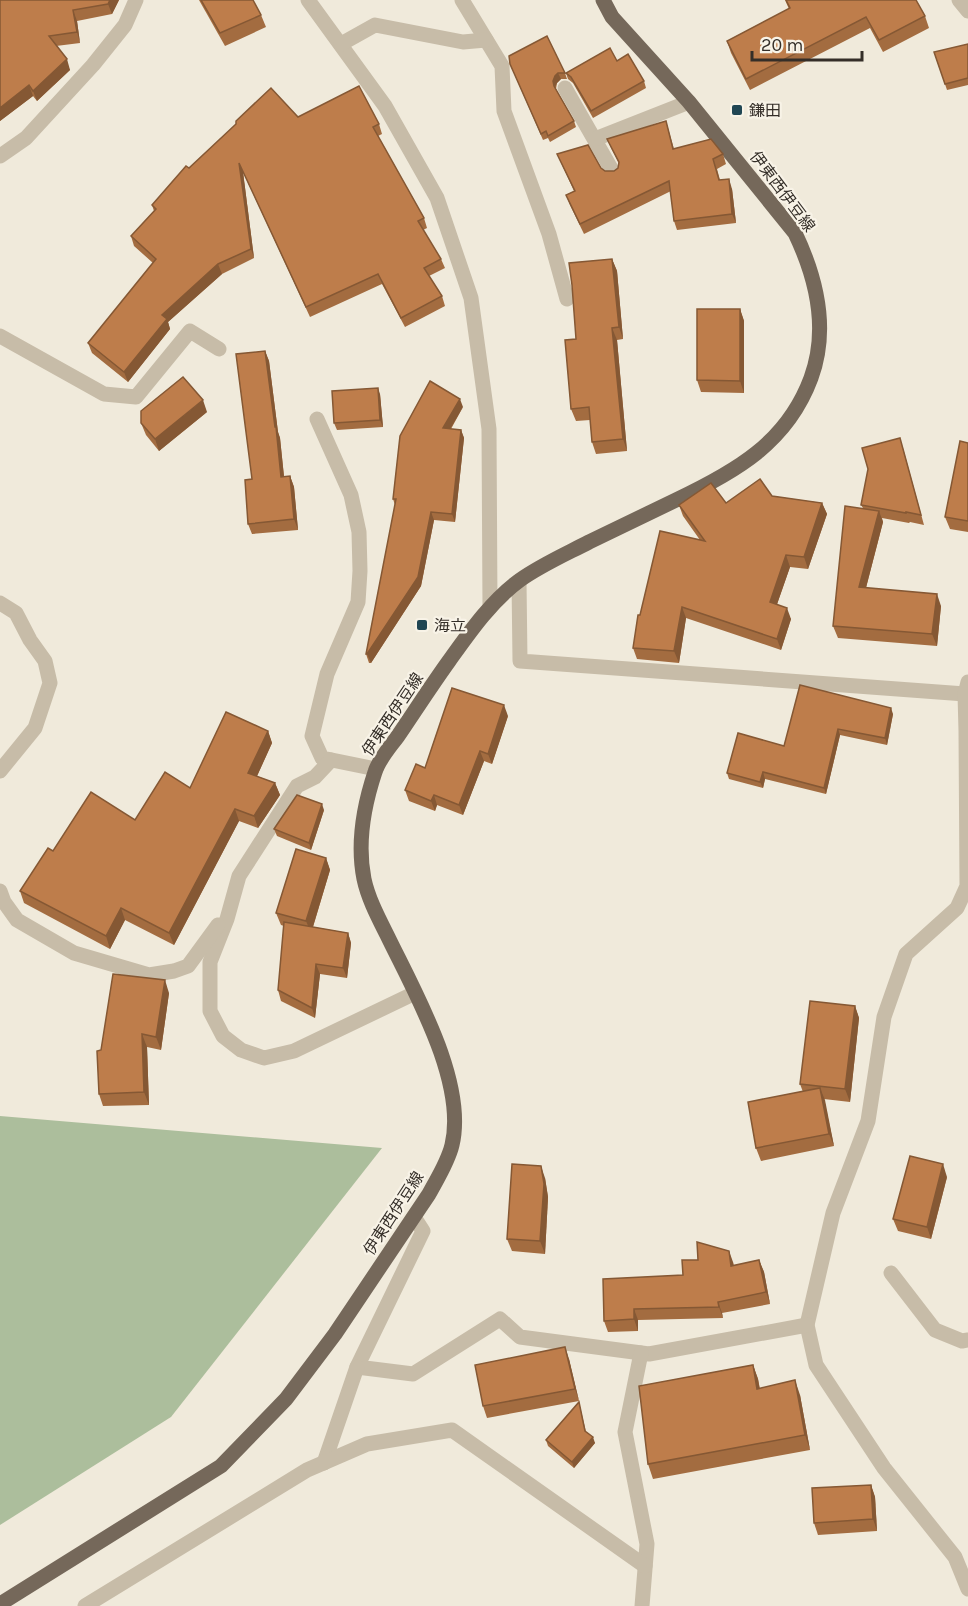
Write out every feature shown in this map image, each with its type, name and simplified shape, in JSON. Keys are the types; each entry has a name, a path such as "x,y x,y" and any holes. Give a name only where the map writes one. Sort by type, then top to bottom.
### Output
{"main road":[{"name":"伊東西伊豆線","path":"0,1604 220,1466 286,1399 334,1334 414,1217 442,1169 452,1144 454,1119 447,1072 437,1041 373,906 364,880 361,845 365,812 376,769 449,661 490,607 519,580 555,559 733,472 759,451 786,423 804,396 817,362 819,306 806,256 795,232 689,102 612,17 603,0"}],"street":[{"path":"0,156 26,138 93,64 125,26 135,0"},
{"path":"308,0 386,106 437,198 471,298 489,429 490,607"},
{"path":"462,0 502,66 504,111 549,234 567,299"},
{"path":"959,0 968,11"},
{"path":"341,44 375,25 463,42 486,40"},
{"path":"565,88 613,172"},
{"path":"595,140 689,102"},
{"path":"0,336 104,394 136,397 190,331 219,349"},
{"path":"317,418 351,495 359,532 360,571 358,602 327,674 312,736 322,758 376,769"},
{"path":"519,580 520,661 966,688 967,886 957,908 906,954 884,1017 868,1121 833,1213 807,1325 816,1365 884,1468 955,1557 968,1589"},
{"path":"0,603 16,613 30,640 45,661 50,683 35,728 1,774"},
{"path":"330,760 315,777 297,786 239,876 210,962 210,1011 223,1036 241,1050 264,1058 294,1051 415,993"},
{"path":"0,891 4,902 17,920 74,953 149,975 188,966 230,908"},
{"path":"324,1463 357,1367 423,1231 414,1217"},
{"path":"891,1273 935,1330 962,1341 968,1340"},
{"path":"357,1367 413,1374 500,1319 520,1337 650,1354 807,1325"},
{"path":"641,1353 625,1432 647,1545 642,1606"},
{"path":"86,1606 307,1470 367,1444 452,1430 645,1566"}],"green space":[{"path":"0,1116 382,1148 171,1417 0,1525"}],"building":[{"path":"0,0 110,0 108,4 73,10 77,32 49,36 67,59 33,91 29,85 0,108"},
{"path":"201,0 253,0 261,15 220,33"},
{"path":"786,0 916,0 925,16 879,40 866,17 746,79 727,41 790,8"},
{"path":"547,36 565,73 558,73 555,76 554,86 574,121 548,136 546,131 541,134 510,64 509,56"},
{"path":"968,44 968,78 945,84 934,52"},
{"path":"610,48 617,61 628,54 644,81 591,111 571,77 566,73"},
{"path":"359,86 379,124 373,127 424,218 418,221 441,259 424,268 442,296 401,318 378,274 306,307 239,163 251,249 218,264 162,315 167,319 124,372 88,343 156,259 131,236 156,209 152,205 186,166 189,168 271,88 298,117"},
{"path":"666,121 673,149 711,139 723,154 713,159 719,180 729,179 732,214 674,221 669,181 580,224 566,195 575,191 557,154 588,145 601,168 605,171 614,171 618,168 619,162 607,139"},
{"path":"612,259 619,327 612,328 623,439 592,442 589,407 571,409 565,340 576,339 569,263"},
{"path":"697,309 740,309 740,381 697,380"},
{"path":"265,351 281,477 290,476 294,519 248,524 245,480 252,479 236,354"},
{"path":"183,377 203,400 155,439 141,423 141,411"},
{"path":"430,381 460,399 443,428 461,430 452,514 431,512 418,577 366,654 396,499 393,499 400,436"},
{"path":"378,388 380,420 334,423 332,391"},
{"path":"900,438 921,515 861,505 868,469 862,448"},
{"path":"960,441 968,443 968,521 945,517"},
{"path":"760,479 772,496 822,503 804,557 786,555 770,602 787,608 777,639 682,607 674,651 633,648 638,615 640,615 660,531 705,541 679,505 711,483 726,503"},
{"path":"845,506 879,511 859,587 937,594 932,634 833,626"},
{"path":"800,685 891,708 885,738 838,729 824,788 763,772 760,782 727,773 738,733 784,746"},
{"path":"452,688 504,705 488,754 480,751 459,805 434,795 431,801 405,790 416,764 425,768"},
{"path":"226,712 268,731 248,773 275,783 254,816 235,809 169,933 121,908 106,936 20,891 48,848 53,851 91,792 135,820 165,772 190,788"},
{"path":"297,795 322,804 309,843 274,829"},
{"path":"296,849 326,858 306,921 276,913"},
{"path":"284,922 348,933 343,968 316,964 312,1008 278,990"},
{"path":"113,974 165,980 156,1037 142,1034 144,1092 99,1094 97,1051 101,1050"},
{"path":"810,1001 855,1006 845,1089 800,1084"},
{"path":"820,1088 829,1134 756,1148 748,1102"},
{"path":"910,1156 943,1164 927,1227 893,1219"},
{"path":"512,1164 541,1166 544,1184 540,1241 507,1239"},
{"path":"697,1242 729,1251 731,1266 759,1260 766,1292 718,1302 719,1307 634,1309 634,1319 604,1321 603,1279 683,1275 682,1260 698,1260"},
{"path":"565,1347 575,1389 483,1406 475,1365"},
{"path":"753,1365 757,1389 795,1380 805,1435 648,1464 639,1386"},
{"path":"579,1402 585,1431 593,1437 572,1462 546,1440"},
{"path":"871,1485 873,1519 814,1523 812,1488"}],"place":[{"name":"鎌田","path":"737,110"},
{"name":"海立","path":"422,625"}]}
